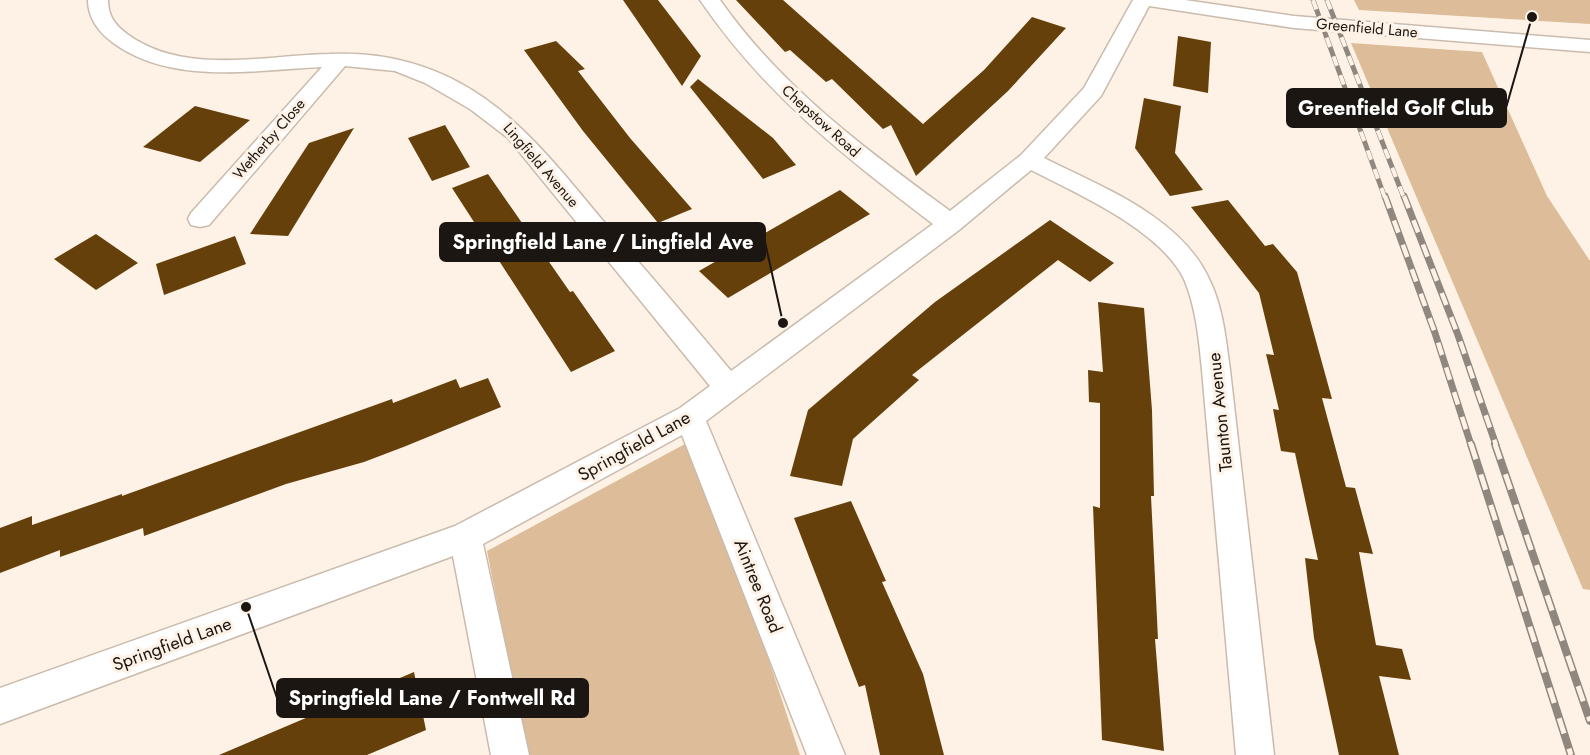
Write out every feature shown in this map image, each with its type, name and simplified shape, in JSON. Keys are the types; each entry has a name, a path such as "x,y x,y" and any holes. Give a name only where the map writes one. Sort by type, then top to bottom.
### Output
{"street":[{"name":"Lingfield Avenue","path":"98,0 97,9 105,24 124,44 163,58 212,66 339,60 404,67 493,112 516,133 729,388"},
{"name":"Chepstow Road","path":"710,0 723,21 780,84 847,146 950,224"},
{"name":"Springfield Lane","path":"0,706 465,537 690,417 950,224 1029,160 1093,91 1144,0"},
{"name":"Greenfield Lane","path":"1144,0 1294,22 1590,46"},
{"name":"Wetherby Close","path":"200,219 339,60"},
{"name":"Taunton Avenue","path":"1029,160 1132,216 1177,252 1194,273 1213,348 1255,755"},
{"name":"Aintree Road","path":"690,417 826,755"},
{"path":"465,537 510,755"}],"shaded area":[{"path":"1354,0 1590,0 1590,24 1359,10"},
{"path":"1351,43 1482,52 1547,196 1590,261 1590,590 1583,589"},
{"path":"696,438 800,755 527,755 487,551"}],"building":[{"path":"623,0 658,0 701,56 682,86"},
{"path":"736,0 783,0 923,124 984,70 1032,17 1066,28 1008,91 916,176 891,125 883,129 832,79 826,82 790,50 785,52"},
{"path":"1178,36 1211,42 1208,93 1173,86"},
{"path":"556,41 585,69 578,71 630,138 692,209 658,223 583,131 524,50"},
{"path":"698,79 773,138 796,165 763,179 690,87"},
{"path":"1144,98 1181,106 1175,153 1203,190 1170,196 1135,148"},
{"path":"195,106 250,120 200,162 143,147"},
{"path":"445,125 470,167 432,181 408,138"},
{"path":"354,128 288,236 250,234 309,143"},
{"path":"488,174 570,292 573,291 615,351 571,372 452,188"},
{"path":"840,190 870,214 728,298 699,271"},
{"path":"1228,200 1265,246 1273,244 1297,272 1332,399 1322,398 1346,487 1355,488 1373,554 1359,552 1376,645 1402,649 1411,680 1379,676 1399,755 1339,755 1314,638 1305,558 1318,560 1295,453 1281,451 1273,409 1279,410 1266,354 1274,355 1259,293 1191,207"},
{"path":"1050,220 1114,263 1090,282 1058,260 912,375 919,380 853,439 842,486 790,476 808,410 935,302"},
{"path":"96,234 138,263 96,290 54,259"},
{"path":"235,236 246,264 164,295 156,264"},
{"path":"1098,302 1144,308 1152,410 1154,496 1151,496 1158,639 1155,639 1164,751 1102,740 1093,506 1100,508 1100,403 1089,402 1088,370 1103,372"},
{"path":"488,378 501,407 406,446 364,462 286,484 144,536 143,528 60,557 60,550 0,573 0,528 32,516 32,525 122,494 122,496 392,399 393,403 456,379 460,388"},
{"path":"851,501 886,581 882,582 923,674 944,755 880,755 865,685 859,687 794,518"},
{"path":"414,672 426,730 367,755 219,755"}],"railway":[{"path":"1313,0 1385,198"},
{"path":"1327,0 1404,198"},
{"path":"1385,196 1435,333 1471,445"},
{"path":"1404,196 1458,335 1496,445"},
{"path":"1471,444 1571,755"},
{"path":"1495,444 1590,721"}],"place":[{"name":"Greenfield Golf Club","path":"1532,17"},
{"name":"Springfield Lane / Lingfield Ave","path":"783,323"},
{"name":"Springfield Lane / Fontwell Rd","path":"246,607"}]}
